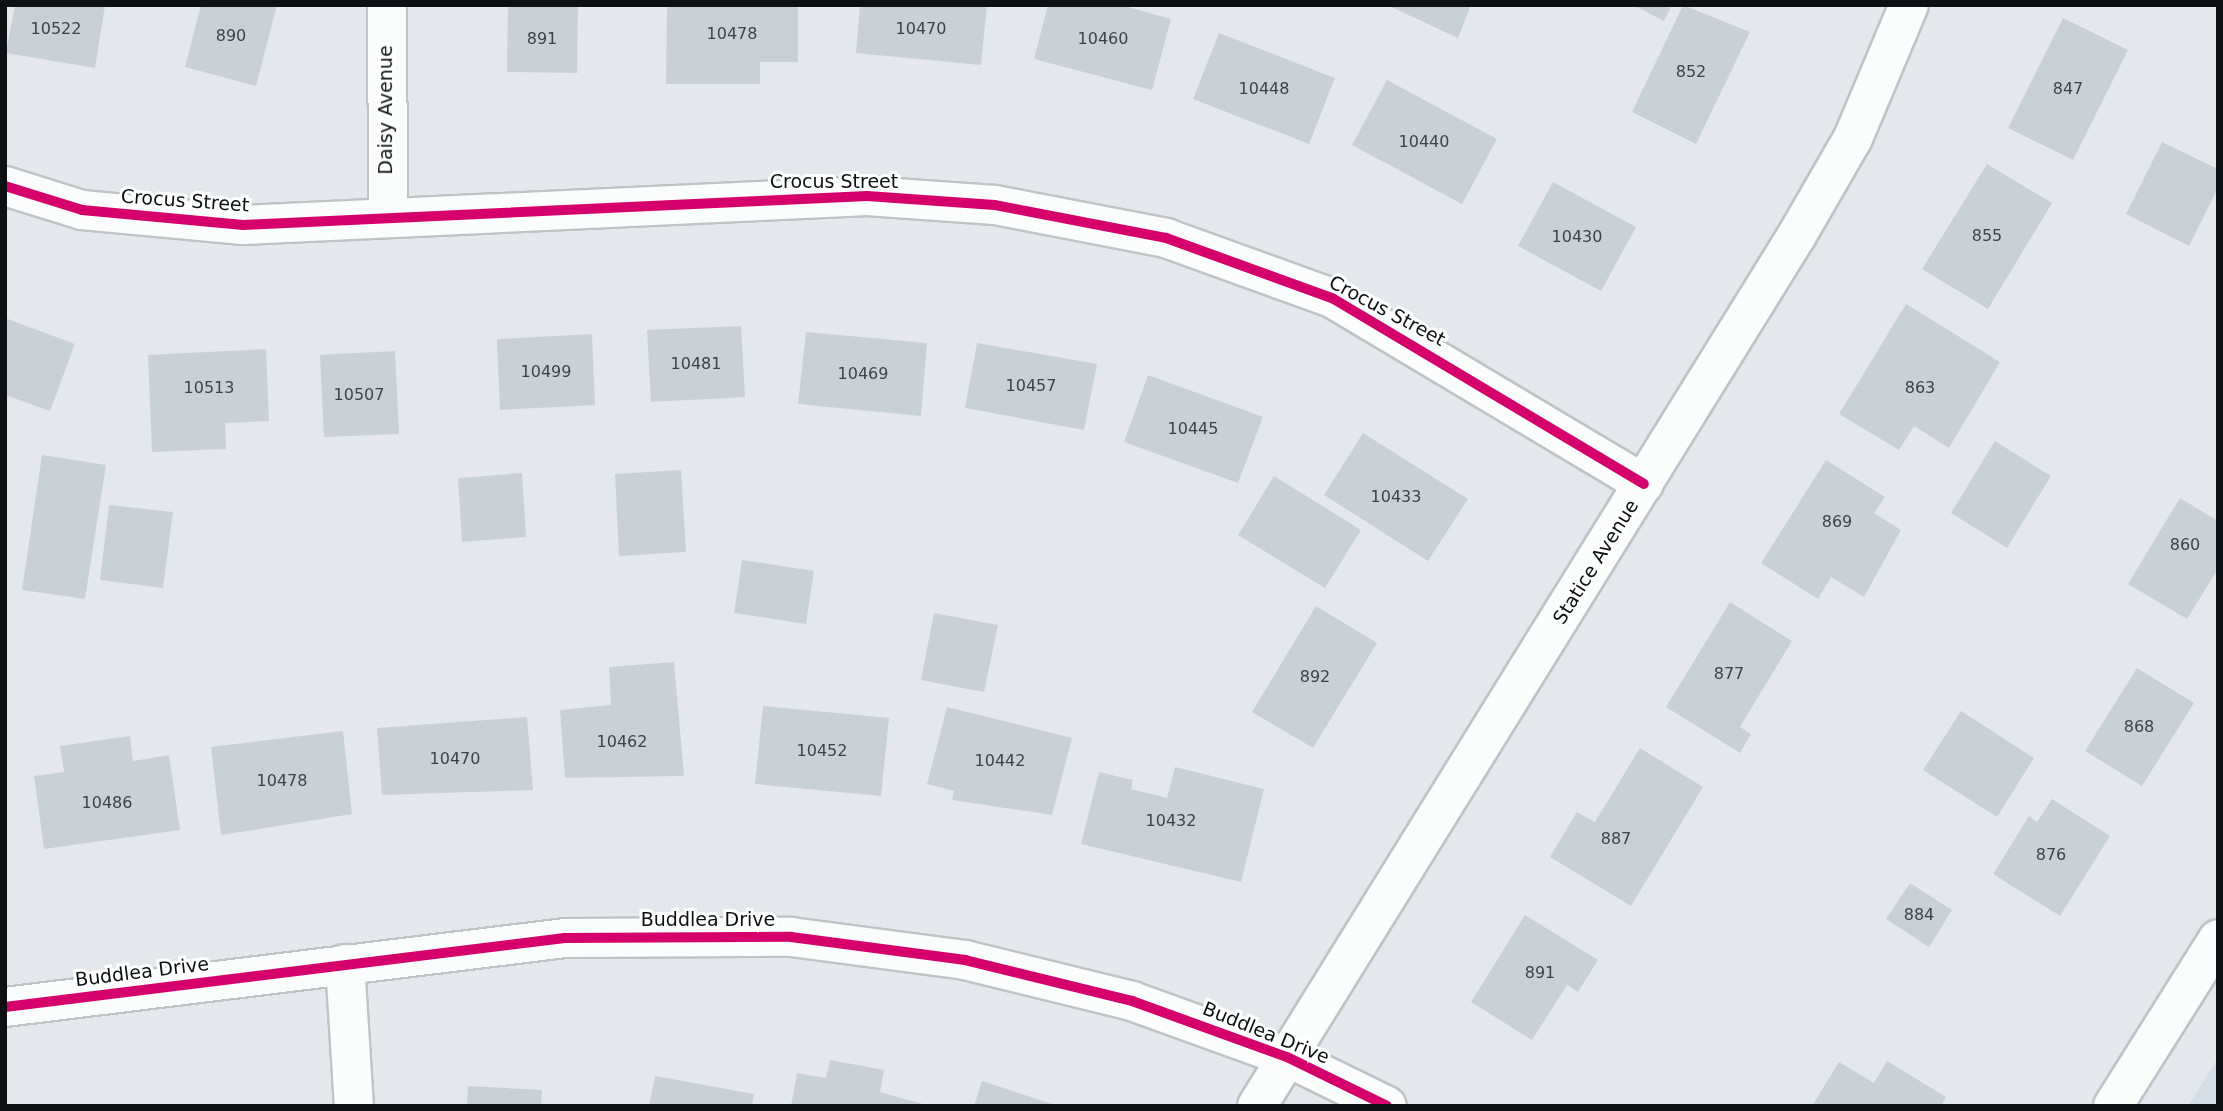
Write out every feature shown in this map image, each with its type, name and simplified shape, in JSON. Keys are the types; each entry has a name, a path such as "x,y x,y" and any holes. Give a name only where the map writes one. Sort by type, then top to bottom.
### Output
{"street":[{"name":"Daisy Avenue","path":"387,5 388,215"},
{"name":"Statice Avenue","path":"1257,1106 1644,484 1853,138 1909,5"},
{"name":"Crocus Street","path":"5,186 82,210 243,225 388,215 867,195 995,205 1166,238 1332,298 1644,484"},
{"name":"Buddlea Drive","path":"5,1007 565,938 791,937 965,960 1132,1001 1287,1057 1387,1106"},
{"path":"2113,1106 2218,939"},
{"path":"345,964 354,1106"}],"shaded area":[{"path":"2218,1058 2218,1106 2188,1106"}],"building":[{"path":"15,5 105,6 95,68 6,53"},
{"path":"201,5 277,5 256,86 185,67"},
{"path":"508,5 578,5 577,73 507,72"},
{"path":"667,5 798,5 798,62 760,62 760,84 666,84"},
{"path":"860,5 987,5 981,65 856,53"},
{"path":"1048,5 1121,5 1171,19 1152,90 1034,59"},
{"path":"1387,5 1471,5 1458,38"},
{"path":"1633,5 1672,5 1664,21"},
{"path":"1683,5 1750,32 1696,144 1632,112"},
{"path":"2063,18 2128,50 2073,160 2008,128"},
{"path":"1219,33 1335,78 1309,144 1193,99"},
{"path":"1387,80 1497,139 1462,204 1352,145"},
{"path":"2162,142 2218,169 2218,188 2189,246 2126,214"},
{"path":"1987,164 2052,203 1988,309 1922,269"},
{"path":"1553,182 1636,227 1601,291 1518,246"},
{"path":"1906,304 2000,362 1949,448 1914,426 1899,450 1839,414"},
{"path":"5,318 75,344 50,411 5,395"},
{"path":"741,326 745,397 651,402 647,330"},
{"path":"806,332 927,343 921,416 798,404"},
{"path":"592,334 595,405 500,410 497,339"},
{"path":"977,343 1097,364 1084,430 965,408"},
{"path":"266,349 269,421 225,423 226,449 152,452 148,355"},
{"path":"395,351 399,434 324,437 320,355"},
{"path":"1148,375 1263,417 1238,483 1124,442"},
{"path":"1363,433 1468,499 1428,561 1324,495"},
{"path":"1995,441 2051,476 2007,548 1951,513"},
{"path":"42,455 106,465 85,599 22,590"},
{"path":"1826,460 1885,497 1874,513 1901,530 1864,597 1831,577 1818,599 1761,563"},
{"path":"681,470 686,552 619,556 615,474"},
{"path":"522,473 526,537 462,542 458,478"},
{"path":"1274,476 1361,530 1325,588 1238,535"},
{"path":"2180,498 2218,521 2218,569 2187,619 2128,584"},
{"path":"109,505 173,512 163,588 100,580"},
{"path":"742,560 814,571 806,624 734,613"},
{"path":"1730,602 1792,641 1740,727 1751,734 1740,753 1666,707"},
{"path":"1316,606 1377,643 1313,748 1252,712"},
{"path":"934,613 998,625 984,692 921,680"},
{"path":"674,662 684,776 565,778 560,710 611,705 609,667"},
{"path":"2137,668 2194,703 2142,786 2085,751"},
{"path":"763,706 889,718 881,796 755,784"},
{"path":"947,707 1072,738 1052,815 952,800 954,791 927,784"},
{"path":"1961,711 2034,758 1997,817 1923,770"},
{"path":"527,717 533,790 382,795 377,728"},
{"path":"343,731 352,814 221,835 211,747"},
{"path":"130,736 133,761 169,755 180,830 44,849 34,776 64,772 60,746"},
{"path":"1640,748 1703,787 1631,906 1550,857 1577,812 1595,822"},
{"path":"1175,767 1264,789 1241,882 1081,844 1099,772 1133,780 1131,789 1167,798"},
{"path":"2052,799 2110,836 2060,916 1993,874 2029,816 2037,822"},
{"path":"1910,883 1952,910 1929,947 1886,919"},
{"path":"1525,915 1598,960 1578,992 1567,985 1532,1040 1471,1002"},
{"path":"830,1060 884,1070 880,1092 930,1106 791,1106 797,1073 826,1078"},
{"path":"1887,1061 1946,1097 1941,1106 1812,1106 1839,1062 1874,1083"},
{"path":"655,1076 754,1094 752,1106 649,1106"},
{"path":"982,1081 1055,1105 1055,1106 974,1106"},
{"path":"468,1086 542,1090 541,1106 467,1106"}],"cycle path":[{"path":"5,186 82,210 243,225 867,196 995,205 1166,238 1332,298 1644,484"},
{"path":"5,1007 565,938 791,937 965,960 1132,1001 1287,1057 1387,1106"}]}
